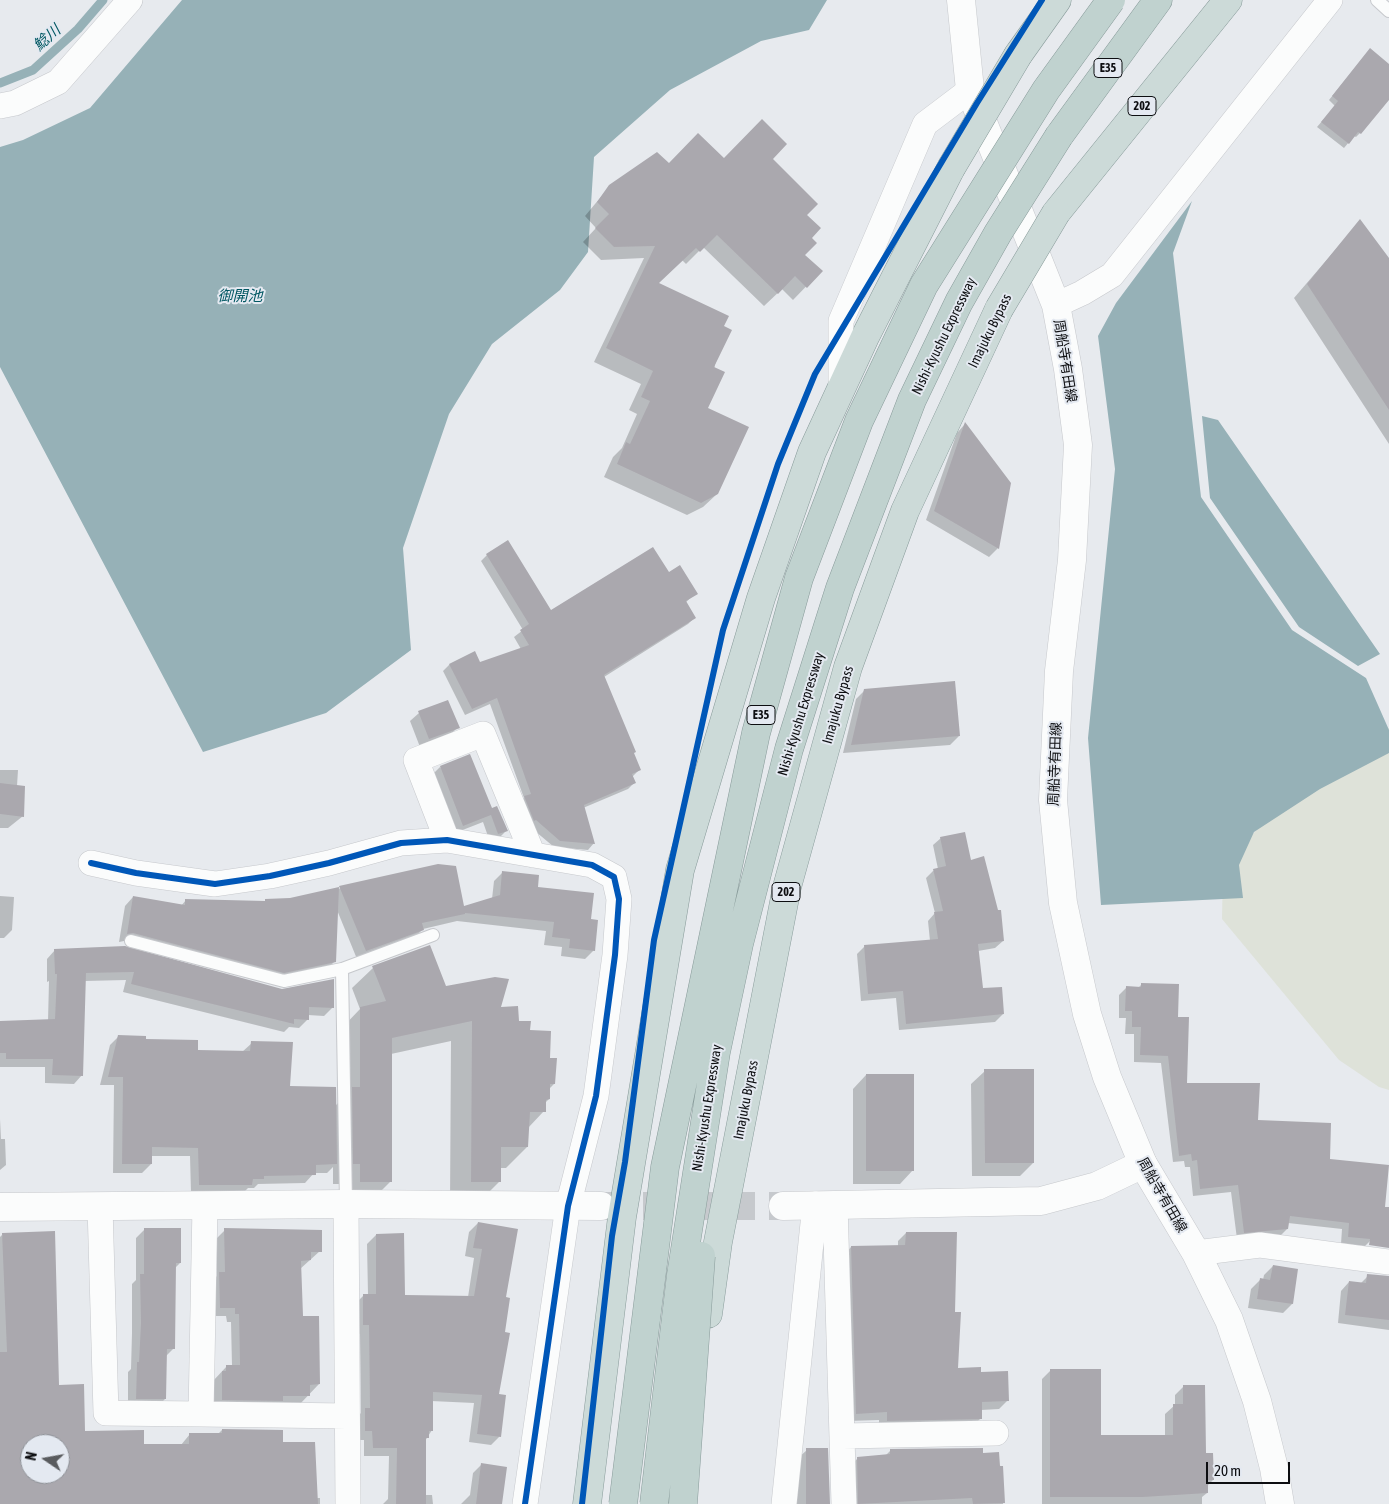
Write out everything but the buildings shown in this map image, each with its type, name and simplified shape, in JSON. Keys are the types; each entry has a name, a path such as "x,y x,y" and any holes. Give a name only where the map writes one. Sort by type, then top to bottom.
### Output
{"highway":[{"path":"587,1504 622,1217 680,870 761,598 812,452 865,338 951,168 1018,54 1057,0"},
{"name":"Nishi-Kyushu Expressway","path":"623,1504 665,1167 756,733 799,578 859,421 924,285 1046,90 1111,0"},
{"name":"Nishi-Kyushu Expressway","path":"654,1504 681,1274 716,1052 739,944 789,749 840,588 912,400 959,302 998,233 1059,136 1158,0"},
{"name":"Imajuku Bypass","path":"683,1504 718,1242 787,887 848,667 905,510 999,309 1056,213 1228,0"},
{"path":"683,1504 716,1052"}],"main road":[{"name":"周船寺有田線","path":"961,0 970,90 1056,305 1068,369 1078,445 1072,560 1059,671 1053,800 1063,903 1087,1014 1107,1077 1143,1164 1196,1253 1229,1320 1257,1401 1274,1468 1280,1504"},
{"path":"783,1206 1041,1201 1097,1186 1143,1164"},
{"path":"0,1207 346,1204 601,1206"}],"street":[{"path":"0,106 15,103 58,82 130,0"},
{"path":"1056,305 1082,293 1112,275 1330,0"},
{"path":"841,390 841,321 924,124 970,90"},
{"path":"447,840 416,760 483,734 534,854"},
{"path":"91,863 136,873 215,884 270,876 329,863 401,843 447,840 592,865 614,877 619,899 615,955 596,1096 568,1206 525,1504"},
{"path":"346,1204 348,1504"},
{"path":"825,1204 843,1436 844,1504"},
{"path":"784,1504 825,1204"},
{"path":"201,1414 205,1205"},
{"path":"100,1206 106,1413 347,1416"},
{"path":"1196,1253 1260,1245 1389,1262"},
{"path":"843,1436 996,1433"}],"lane":[{"path":"1378,0 1389,11"},
{"path":"131,941 284,981 342,969 432,934"},
{"path":"342,969 346,1204"}],"shaded area":[{"path":"1389,728 1389,1090 1379,1087 1339,1060 1222,919 1223,865 1314,770"}],"water":[{"name":"御開池","path":"182,0 827,0 809,30 761,41 670,90 594,157 588,252 560,290 492,344 449,414 403,548 411,650 326,713 203,752 0,367 0,147 23,140 90,108"},
{"path":"1192,201 1173,253 1201,497 1292,630 1366,678 1389,730 1389,753 1320,789 1254,832 1239,865 1243,898 1101,905 1088,738 1115,469 1098,336 1116,303"},
{"path":"1202,416 1218,420 1380,654 1358,666 1299,627 1210,498"}],"waterway":[{"name":"鯰川","path":"0,83 33,70 78,29 103,0"}],"tunnel":[{"path":"601,1206 783,1206"}],"cycle path":[{"path":"582,1504 612,1236 625,1162 654,940 723,630 778,464 815,374 977,103 1042,0"},
{"path":"91,863 136,873 215,884 270,876 329,863 401,843 447,840 592,865 614,877 619,899 615,955 596,1096 568,1206 525,1504"}]}
